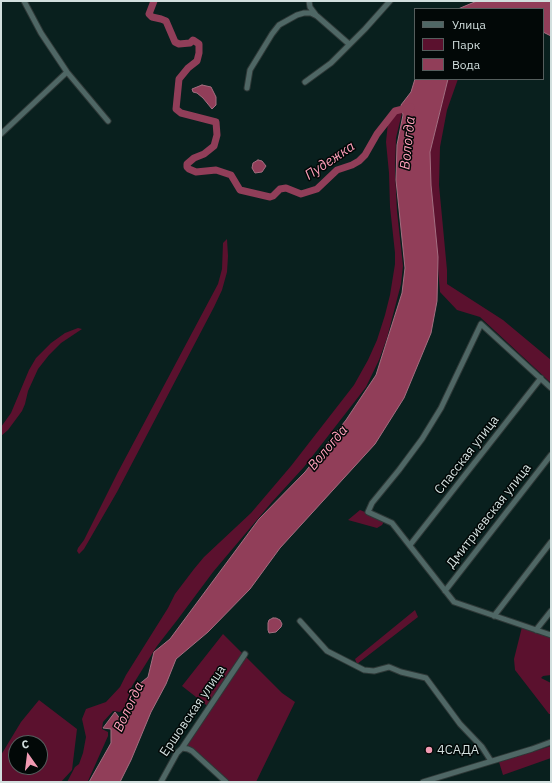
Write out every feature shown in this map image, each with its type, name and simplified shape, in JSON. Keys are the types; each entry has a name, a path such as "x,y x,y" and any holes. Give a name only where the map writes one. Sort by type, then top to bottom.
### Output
{"street":[{"path":"24,1 41,33 67,72 108,121"},
{"path":"309,1 310,7 317,16 349,44"},
{"path":"305,82 331,63 390,1"},
{"path":"247,88 250,70 279,25 304,13 311,13 317,16"},
{"path":"1,134 67,72"},
{"path":"551,388 481,324 441,408 422,439 372,503 368,512 392,523 454,602 551,635"},
{"name":"Спасская улица","path":"410,545 541,378"},
{"name":"Дмитриевская улица","path":"445,591 551,455"},
{"path":"494,616 551,542"},
{"path":"536,630 551,611"},
{"path":"300,621 328,651 364,670 374,671 389,667 401,672 426,678 460,724 482,747 491,761"},
{"name":"Ершовская улица","path":"161,782 177,753 182,748 245,654"},
{"path":"423,782 551,742"},
{"path":"182,748 192,752 226,782"}],"green space":[{"path":"448,80 458,80 447,110 440,147 439,185 447,284 503,320 551,360 551,383 480,317 457,310 440,292 431,185 430,152"},
{"path":"399,110 402,113 396,138 395,171 397,211 403,266 401,284 387,338 379,360 366,387 304,467 272,502 213,572 157,646 132,686 125,707 120,712 113,711 103,722 102,729 108,732 108,736 88,781 67,782 75,767 79,764 83,753 86,737 82,719 86,709 106,702 120,687 175,594 204,557 251,513 291,466 354,385 368,360 377,340 385,315 395,264 386,142 388,122 396,111"},
{"path":"227,239 227,272 222,290 117,492 84,549 79,554 77,551 78,548 84,540 118,472 218,284 222,269 223,243"},
{"path":"78,328 82,329 61,343 38,369 28,391 22,411 8,430 1,436 1,427 11,413 29,370 36,358 51,343 65,333"},
{"path":"360,510 385,520 382,525 377,528 348,520"},
{"path":"415,610 418,617 357,664 355,659"},
{"path":"522,627 551,638 551,675 543,676 541,678 551,683 551,714 549,714 515,670 514,659"},
{"path":"223,634 282,693 295,702 256,782 229,782 186,745 210,708 182,686"},
{"path":"39,700 77,729 72,770 61,782 1,782 1,755 8,743 8,775 48,775 48,735 13,735 21,722"},
{"path":"551,746 551,758 503,775 499,762"}],"water":[{"path":"477,1 551,1 551,36 544,32 544,8 460,8"},
{"name":"Вологда","path":"415,80 448,80 430,152 431,185 438,257 437,301 431,333 404,398 375,444 280,548 250,589 208,632 176,659 166,684 151,712 120,782 89,782 111,743 111,729 103,728 115,712 121,720 127,713 135,698 137,686 148,677 154,652 170,639 259,519 305,472 346,420 376,375 402,293 405,268 396,180 397,145 403,115 401,105 411,92"},
{"path":"202,85 211,87 216,97 216,105 212,109 203,98 197,93 193,92 192,89"},
{"path":"258,160 262,161 266,166 262,172 255,173 252,168 253,163"},
{"path":"273,618 280,620 282,624 276,632 269,633 268,623 269,620"}],"waterway":[{"name":"Пудежка","path":"154,1 149,14 152,17 166,21 175,42 179,44 190,43 193,40 199,44 197,61 188,68 179,79 176,109 181,113 216,122 217,135 214,146 187,164 189,169 196,172 216,170 231,175 240,190 270,197 280,189 286,188 301,194 317,189 337,170 359,161 365,155 377,134 395,111 411,107"}],"place":[{"name":"4САДА","path":"429,750"}]}
